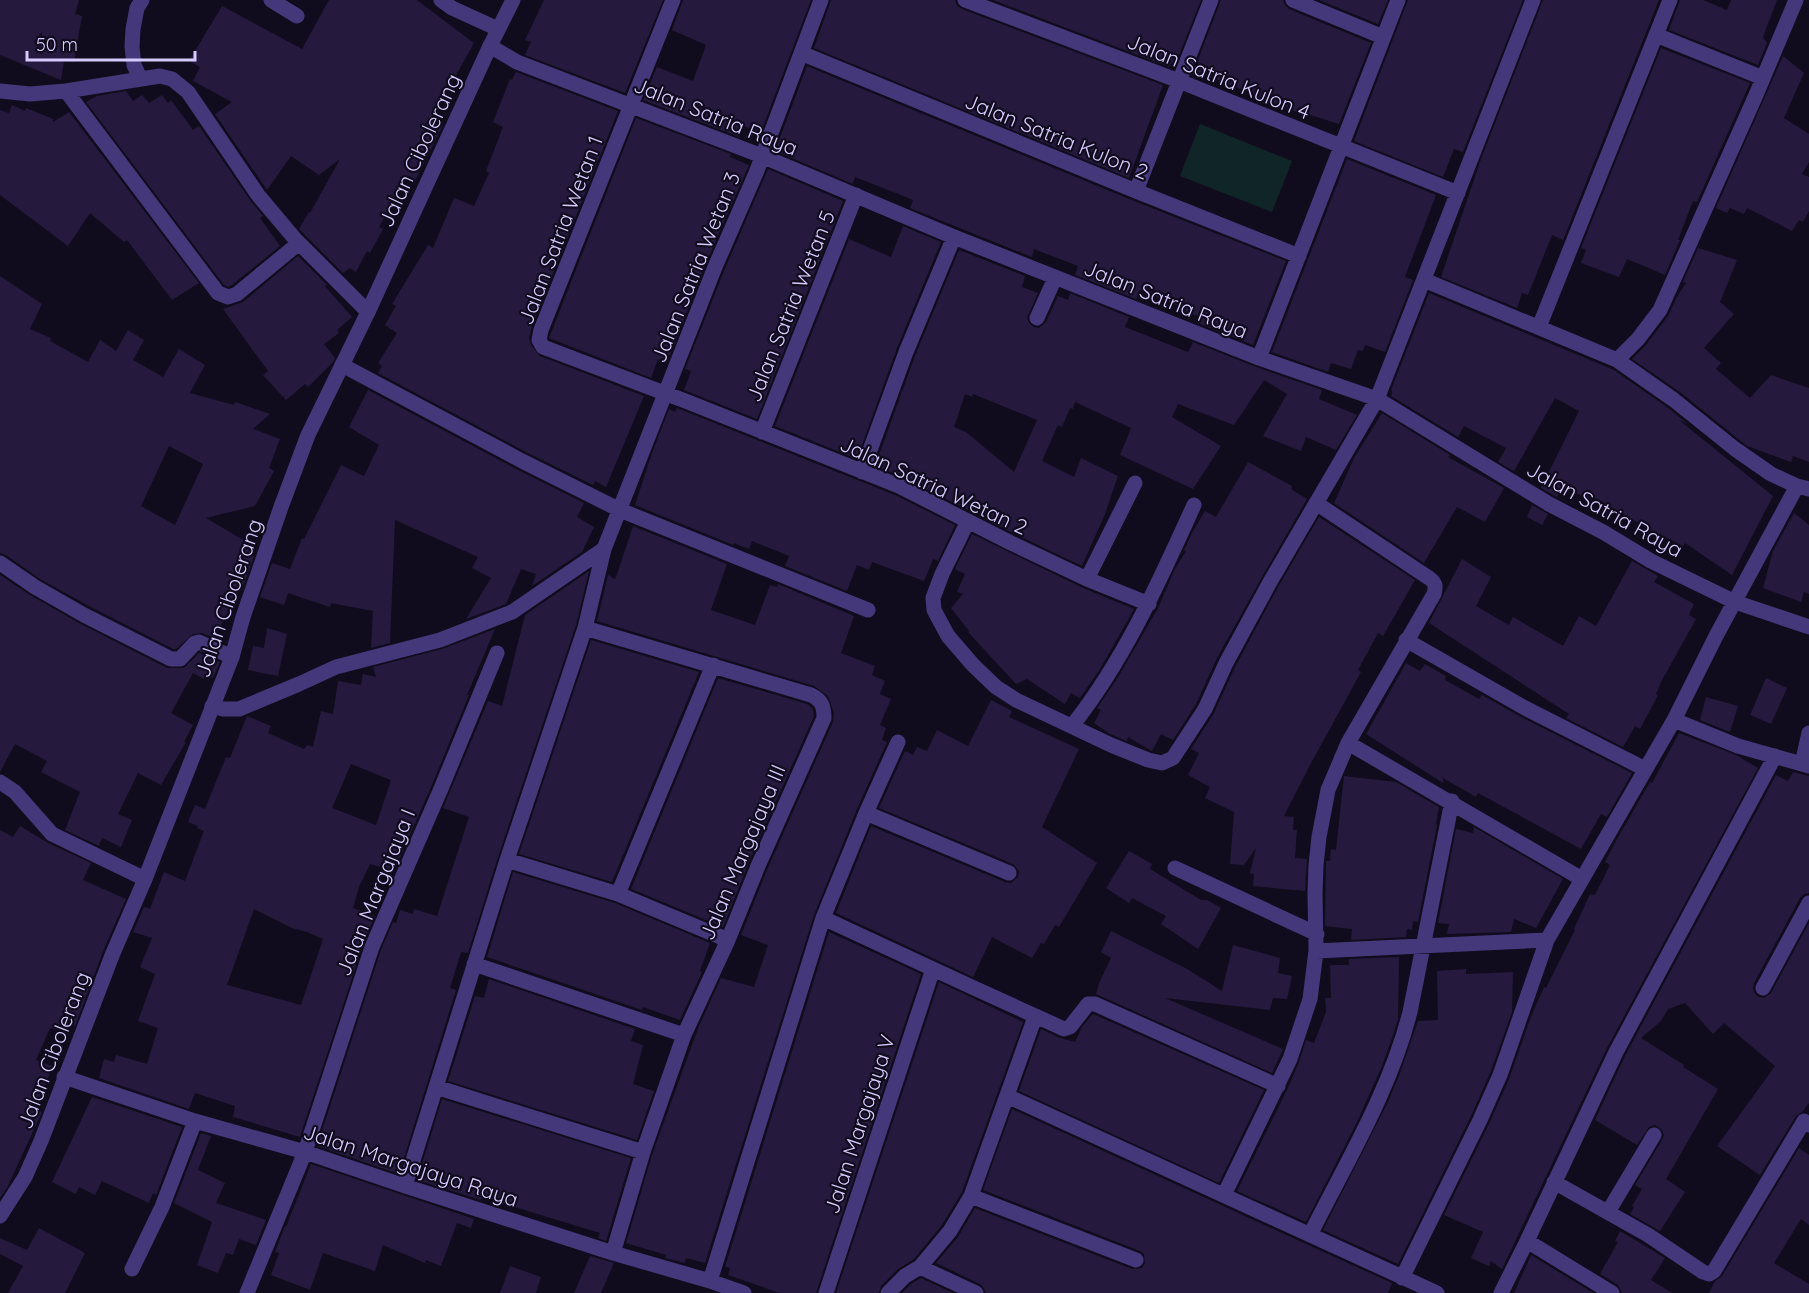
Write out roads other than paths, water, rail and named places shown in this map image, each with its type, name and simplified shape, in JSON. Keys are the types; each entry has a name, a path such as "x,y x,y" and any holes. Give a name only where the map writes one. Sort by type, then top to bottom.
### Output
{"street":[{"path":"140,78 134,65 132,38 137,8 142,0"},
{"path":"271,0 297,16"},
{"path":"441,0 452,8 498,29"},
{"name":"Jalan Cibolerang","path":"0,1216 25,1177 41,1141 113,953 145,879 232,657 243,617 285,497 322,403 368,312 513,0"},
{"path":"631,106 673,0"},
{"name":"Jalan Satria Wetan 3","path":"405,1186 507,860 585,628 604,549 715,267 762,156 821,0"},
{"name":"Jalan Satria Kulon 4","path":"965,0 1179,81 1458,193"},
{"path":"1136,191 1211,0"},
{"path":"1293,0 1383,37"},
{"path":"1259,358 1398,0"},
{"path":"968,521 933,598 934,610 948,636 973,665 996,687 1017,700 1111,745 1148,760 1162,763 1173,758 1205,708 1226,663 1265,592 1377,399 1533,0"},
{"path":"1539,327 1670,0"},
{"path":"1617,360 1638,339 1660,310 1689,250 1796,0"},
{"path":"1656,35 1763,78"},
{"name":"Jalan Satria Raya","path":"490,46 517,62 762,156 1055,278 1259,358 1377,399 1550,504 1651,561 1735,602 1809,627"},
{"name":"Jalan Satria Kulon 2","path":"801,53 1299,256"},
{"path":"0,91 30,93 66,91 160,75 172,79 188,92 258,195 299,243 368,312"},
{"path":"66,91 218,293 228,297 237,294 299,243"},
{"name":"Jalan Satria Wetan 1","path":"631,106 539,340 543,347 549,350 666,393"},
{"name":"Jalan Satria Wetan 5","path":"762,432 856,195"},
{"path":"862,472 906,352 954,237"},
{"path":"1037,318 1055,278"},
{"path":"1402,1278 1480,1120 1500,1074 1521,1010 1548,940 1674,720 1735,602 1803,487 1771,474 1753,462 1674,400 1617,360 1424,280"},
{"path":"342,365 522,461 620,510 868,610"},
{"name":"Jalan Satria Wetan 2","path":"666,393 899,486 1087,579 1149,604"},
{"path":"1087,579 1135,483"},
{"path":"1224,1195 1290,1059 1310,999 1317,934 1315,893 1319,837 1329,790 1348,743 1434,594 1436,585 1316,502"},
{"path":"1072,726 1090,703 1130,639 1149,604 1194,505"},
{"path":"212,706 239,709 336,667 440,640 512,612 604,549"},
{"path":"0,563 84,615 171,658 180,659 195,643 199,642 232,657"},
{"name":"Jalan Margajaya III","path":"585,628 811,695 821,702 824,709 824,718 758,866 728,940 684,1035 643,1152 613,1253"},
{"path":"1407,640 1526,708 1645,769"},
{"name":"Jalan Margajaya I","path":"247,1293 305,1152 372,947 497,653"},
{"path":"618,894 712,665"},
{"path":"1674,720 1738,746 1805,765 1809,733"},
{"path":"710,1281 824,918 866,813 898,742"},
{"path":"1348,743 1452,801 1582,879"},
{"path":"1501,1293 1616,1052 1775,756"},
{"path":"0,782 15,792 52,834 145,879"},
{"path":"1310,1235 1368,1121 1403,1038 1452,801"},
{"path":"866,813 1009,873"},
{"path":"507,860 618,894 728,940"},
{"path":"1175,867 1317,934"},
{"path":"1763,988 1809,903"},
{"path":"824,918 1035,1017 1067,1029 1090,1003 1095,1004 1278,1086"},
{"path":"1316,951 1548,940"},
{"path":"474,963 684,1035"},
{"name":"Jalan Margajaya V","path":"826,1293 933,969"},
{"path":"888,1293 904,1276 920,1267 950,1231 971,1196 1035,1017"},
{"name":"Jalan Margajaya Raya","path":"64,1077 195,1121 305,1152 613,1253 744,1293"},
{"path":"436,1087 643,1152"},
{"path":"1007,1096 1437,1293"},
{"path":"132,1269 162,1207 195,1121"},
{"path":"1554,1182 1648,1235 1703,1272 1712,1273 1804,1121 1809,1125"},
{"path":"1608,1212 1654,1135"},
{"path":"971,1196 1136,1260"},
{"path":"1527,1241 1612,1293"},
{"path":"920,1267 976,1293"}]}
